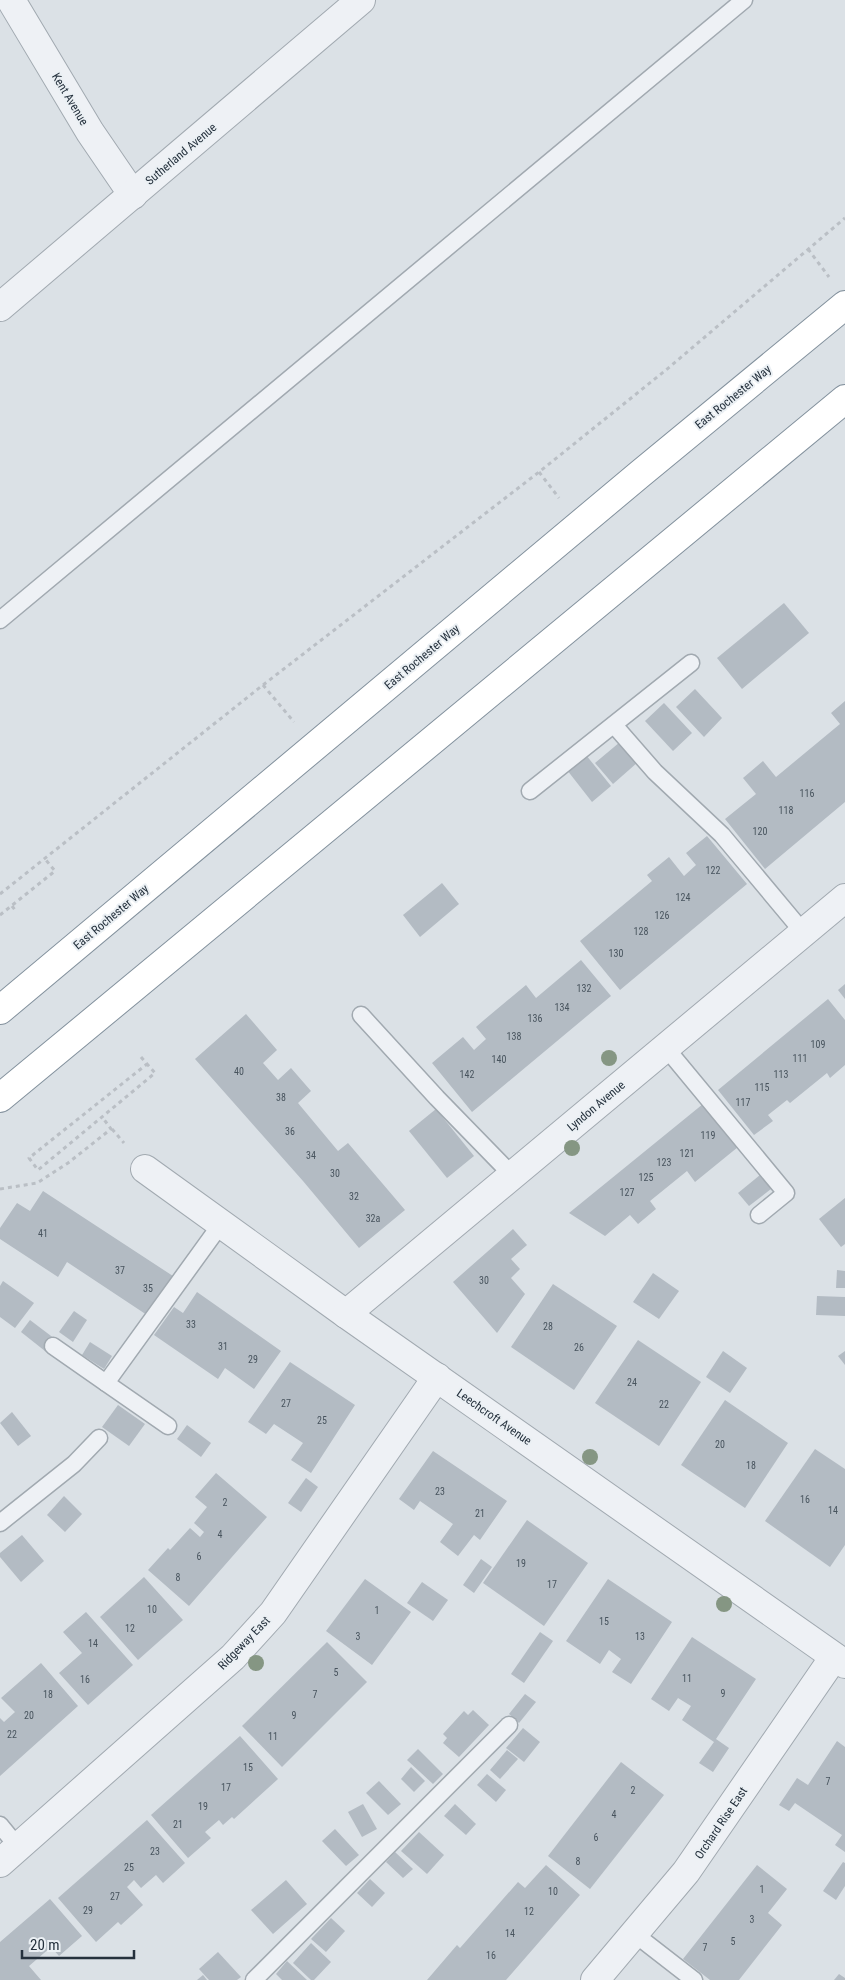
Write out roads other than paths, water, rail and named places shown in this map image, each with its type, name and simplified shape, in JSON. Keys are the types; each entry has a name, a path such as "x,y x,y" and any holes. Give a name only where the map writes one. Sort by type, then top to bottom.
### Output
{"highway":[{"name":"East Rochester Way","path":"0,1010 595,511 845,306"},
{"path":"0,1098 845,399"}],"street":[{"name":"Kent Avenue","path":"10,0 90,132 133,195"},
{"name":"Sutherland Avenue","path":"0,307 361,0"},
{"name":"Lyndon Avenue","path":"346,1314 845,898"},
{"name":"Leechcroft Avenue","path":"145,1169 346,1314 840,1661"},
{"name":"Ridgeway East","path":"9,1855 232,1657 273,1613 437,1377"},
{"name":"Orchard Rise East","path":"596,1980 636,1935 686,1872 840,1661"}],"lane":[{"path":"0,7 10,0"},
{"path":"0,620 744,0"},
{"path":"530,791 691,663"},
{"path":"614,725 655,772 722,836 803,932"},
{"path":"361,1015 437,1098 513,1176"},
{"path":"666,1048 786,1193 759,1215"},
{"path":"106,1383 221,1224"},
{"path":"53,1346 168,1426"},
{"path":"0,1523 74,1464 99,1438"},
{"path":"254,1980 508,1725"},
{"path":"0,1825 9,1855"},
{"path":"636,1935 694,1980"}]}
